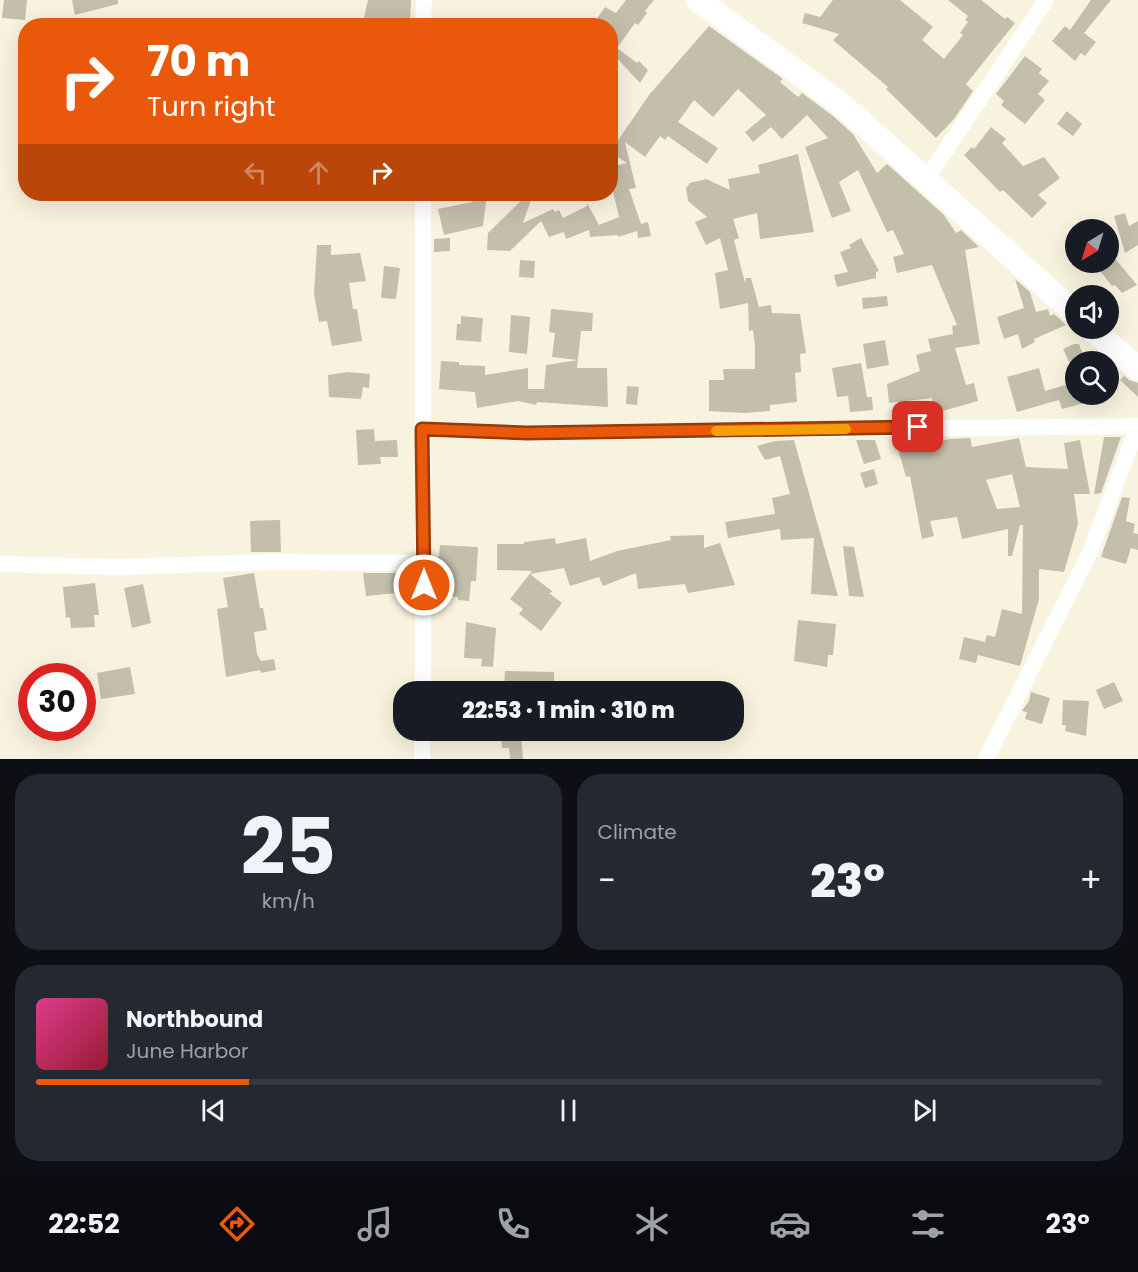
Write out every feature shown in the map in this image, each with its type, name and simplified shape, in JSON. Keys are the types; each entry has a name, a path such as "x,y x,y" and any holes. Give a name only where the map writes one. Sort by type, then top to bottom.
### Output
{"main road":[{"path":"698,0 760,42 842,105 1065,304"},
{"path":"1104,339 1138,369"}],"street":[{"path":"423,18 424,0"},
{"path":"926,180 1046,0"},
{"path":"423,201 423,681"},
{"path":"422,429 527,433 1138,426 1091,550 986,759"},
{"path":"0,564 119,567 271,562 424,563"},
{"path":"422,741 422,759"}],"building":[{"path":"4,0 27,0 25,18 2,18"},
{"path":"72,0 118,0 118,4 75,15"},
{"path":"368,0 411,0 410,18 364,18"},
{"path":"626,0 654,0 638,25 635,23 618,47 618,18 597,18 605,7 616,13"},
{"path":"833,0 900,0 933,27 922,40 944,59 963,35 960,33 968,22 965,20 968,16 948,0 981,0 1005,19 1007,17 1015,23 966,84 973,91 954,119 936,138 886,89 888,87 833,40 839,34 802,23 805,13 820,17"},
{"path":"1091,0 1111,0 1084,33 1096,42 1085,56 1081,53 1075,61 1052,41 1065,26 1070,30"},
{"path":"709,26 783,79 780,82 798,97 802,93 833,116 853,134 877,173 887,164 944,215 956,233 961,230 979,247 965,250 980,344 955,348 966,385 974,383 978,401 936,413 932,398 889,403 887,384 920,371 916,355 931,351 928,339 953,334 952,326 957,325 932,265 897,273 893,257 904,254 893,230 887,232 858,170 839,182 851,211 832,218 805,147 828,138 807,115 782,139 771,127 753,142 745,132 766,115 738,89 713,117 694,100 678,122 718,148 707,164 668,136 665,140 660,136 645,157 625,142 636,188 629,189 641,224 648,222 651,236 638,238 637,231 618,237 618,235 590,237 589,230 566,239 564,232 549,237 541,221 510,251 487,250 488,233 521,201 531,201 523,223 553,209 555,212 559,210 563,218 587,206 587,203 599,225 619,217 615,201 618,201 618,165 627,163 618,157 618,140 649,95"},
{"path":"618,49 637,63 639,61 648,70 640,83 618,59"},
{"path":"1025,56 1042,69 1039,73 1049,81 1038,94 1045,100 1025,124 1001,105 1004,101 996,94"},
{"path":"1067,111 1082,124 1073,136 1057,124"},
{"path":"991,127 1006,139 1002,143 1023,166 1044,157 1060,178 1038,195 1047,203 1032,218 1003,190 1000,192 964,155 972,147 974,149"},
{"path":"798,154 814,232 760,239 757,213 733,219 739,238 734,240 745,283 746,278 751,278 759,307 771,305 772,313 800,314 806,353 800,354 801,372 795,373 797,402 770,405 770,411 743,413 709,411 709,380 724,380 723,369 755,369 755,346 753,330 749,331 748,303 720,309 715,273 728,270 720,238 706,245 695,222 707,217 688,201 686,188 690,183 706,179 730,190 728,179 760,173 758,165"},
{"path":"486,201 483,226 444,235 438,209"},
{"path":"1125,213 1129,226 1138,221 1138,245 1125,253 1119,233 1119,219 1115,219 1114,216"},
{"path":"450,238 450,251 434,252 434,239"},
{"path":"861,238 879,271 876,272 876,278 837,287 834,275 848,272 840,252 851,248 849,245"},
{"path":"317,245 331,245 331,255 360,253 366,281 349,283 353,309 357,309 362,341 332,346 327,321 319,322 314,294"},
{"path":"520,260 535,261 534,278 519,277"},
{"path":"1119,263 1137,285 1122,293 1119,285 1111,285 1102,273 1119,273"},
{"path":"384,266 400,268 396,299 381,298"},
{"path":"1015,279 1030,292 1036,312 1048,309 1050,316 1054,314 1065,325 1034,339 1035,342 1022,349 1018,334 1004,339 997,317 1024,308"},
{"path":"887,296 888,306 863,309 862,298"},
{"path":"551,309 593,313 592,331 581,331 578,360 552,357 555,333 549,332"},
{"path":"511,315 530,317 527,354 509,352"},
{"path":"461,316 483,318 481,342 456,340 457,324 461,324"},
{"path":"885,340 889,365 867,369 863,344"},
{"path":"1079,344 1082,351 1065,351 1065,353 1063,349"},
{"path":"578,360 577,368 607,368 608,407 537,402 536,405 518,401 477,408 475,392 439,389 441,361 459,362 459,365 485,366 485,375 528,368 528,389 544,389 546,365"},
{"path":"861,363 867,397 872,397 873,410 850,412 848,396 837,397 832,368"},
{"path":"1039,368 1045,391 1065,385 1065,405 1077,405 1062,409 1059,400 1017,412 1007,377"},
{"path":"1119,371 1129,380 1138,383 1138,397 1120,380 1124,376"},
{"path":"348,372 370,374 369,388 363,387 361,399 329,397 328,375"},
{"path":"627,386 639,387 637,405 626,404"},
{"path":"374,429 375,441 397,440 398,457 380,457 381,464 358,465 356,430"},
{"path":"1104,437 1121,437 1101,493 1094,494"},
{"path":"970,438 972,447 1019,438 1026,467 1068,469 1064,443 1080,440 1090,494 1074,494 1078,524 1064,572 1039,569 1039,599 1020,666 978,655 976,663 959,659 964,637 985,642 987,635 995,637 1002,609 1022,614 1023,525 1020,525 1012,556 1008,556 1008,529 962,539 957,517 930,521 934,536 922,539 910,476 906,477 898,449 949,439","holes":["1012,474 1020,507 997,509 986,480"]},
{"path":"794,440 838,596 811,594 814,538 781,540 780,529 728,538 725,522 775,514 772,498 790,494 780,456 765,460 757,446 775,441"},
{"path":"856,440 875,440 881,459 864,464"},
{"path":"874,469 878,484 865,488 860,473"},
{"path":"1122,497 1130,498 1126,521 1135,524 1133,533 1138,534 1138,550 1131,548 1126,564 1101,557"},
{"path":"280,520 281,552 251,552 250,521"},
{"path":"704,535 704,548 720,543 735,585 688,593 685,584 638,589 636,573 603,586 599,577 570,586 564,568 530,574 553,592 549,593 562,603 541,631 519,614 523,609 510,599 532,571 497,570 497,544 524,544 524,542 555,538 556,544 586,538 590,561 617,551 671,540 670,536"},
{"path":"440,545 478,547 476,581 471,581 469,601 458,600 458,597 435,595"},
{"path":"843,546 854,547 864,597 849,596"},
{"path":"254,573 260,608 263,608 267,630 254,632 257,654 261,661 274,659 276,670 261,673 260,670 226,677 217,609 228,607 223,578"},
{"path":"363,573 402,573 403,579 407,578 409,592 366,596"},
{"path":"95,583 99,615 94,615 95,627 71,628 70,617 66,618 63,587"},
{"path":"143,584 151,623 132,628 124,588"},
{"path":"798,620 836,624 833,655 828,655 827,667 794,661"},
{"path":"466,622 496,628 493,667 481,666 482,659 464,658"},
{"path":"130,667 135,694 101,699 97,673"},
{"path":"505,671 554,672 554,681 505,681"},
{"path":"1114,682 1123,701 1104,709 1096,690"},
{"path":"1031,692 1050,698 1042,724 1025,719 1027,712 1022,711 1029,701"},
{"path":"1063,700 1089,701 1086,736 1065,731 1066,725 1062,725"},
{"path":"501,741 522,741 523,759 510,759 509,748 502,748"}],"slow traffic":[{"path":"716,431 846,429"}],"route":[{"path":"424,585 422,429 527,433 918,427"}]}
